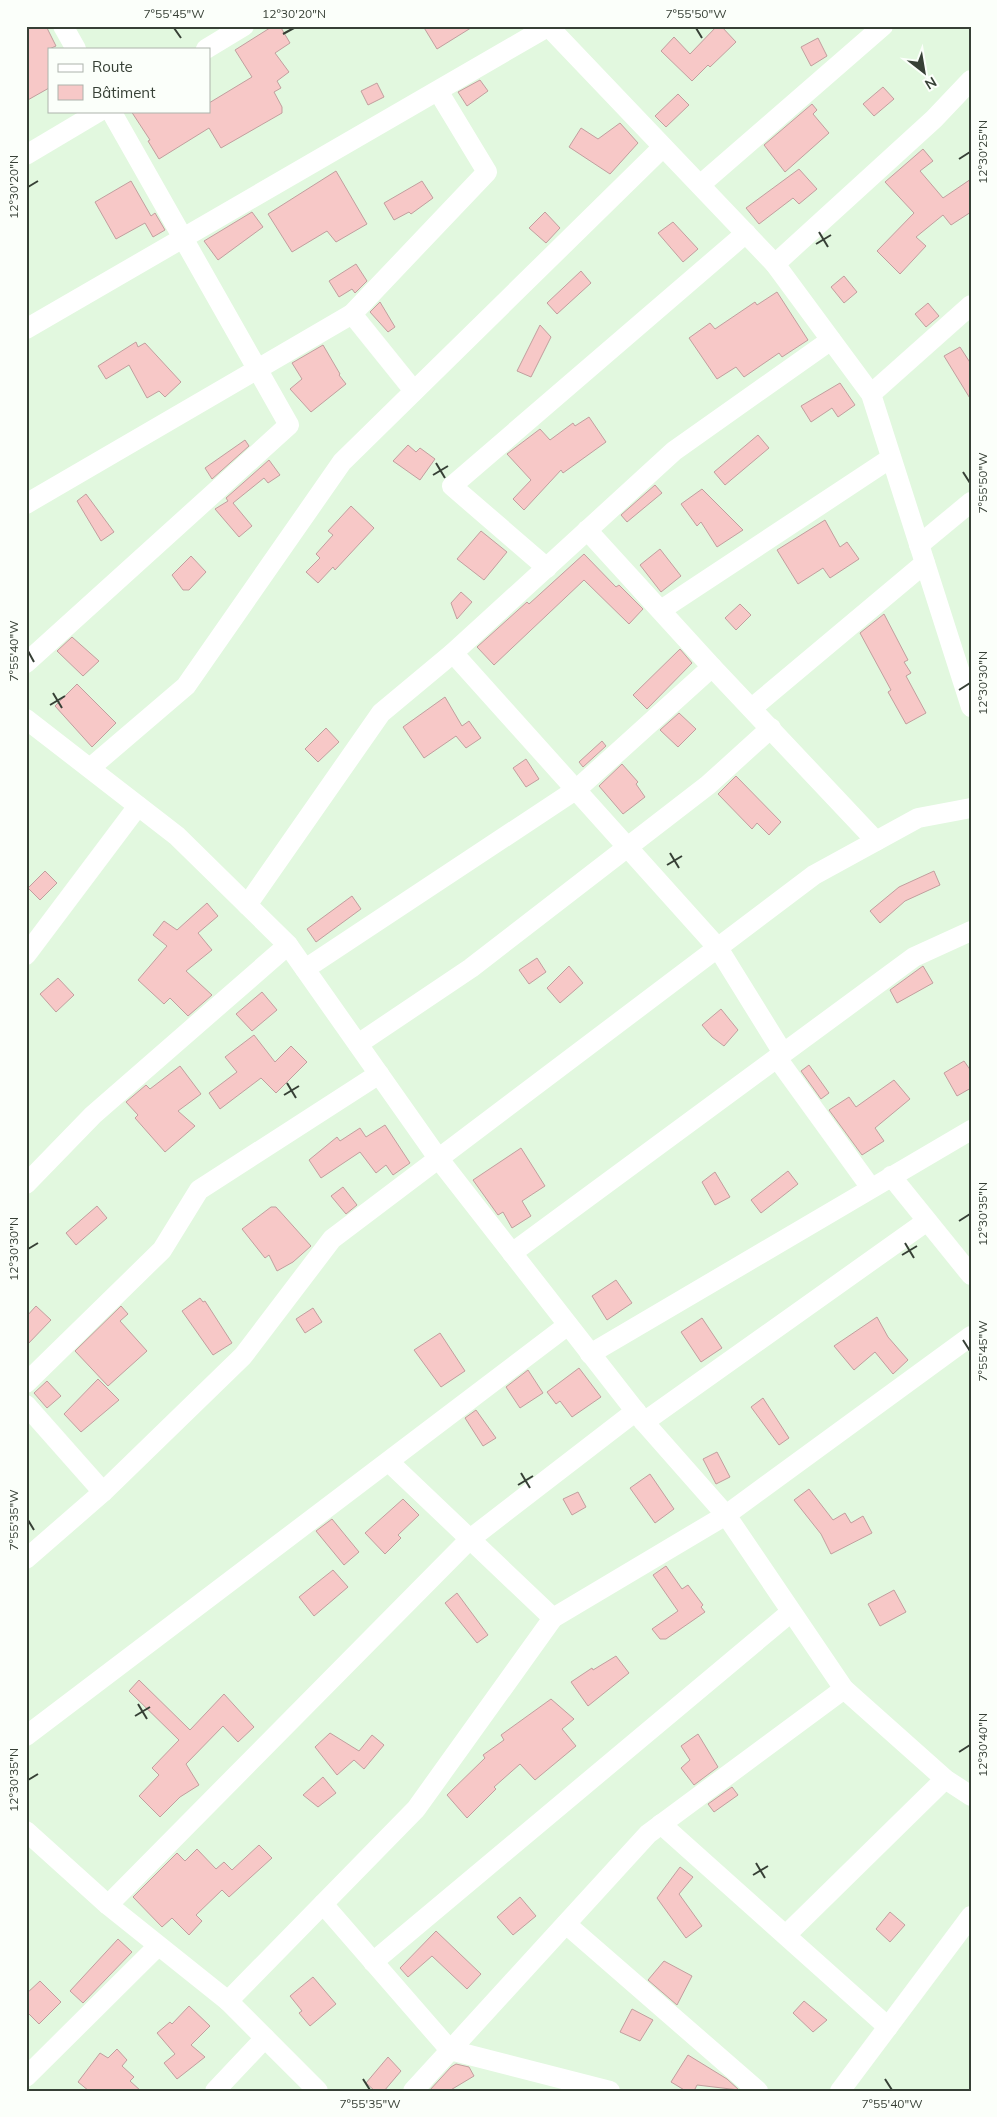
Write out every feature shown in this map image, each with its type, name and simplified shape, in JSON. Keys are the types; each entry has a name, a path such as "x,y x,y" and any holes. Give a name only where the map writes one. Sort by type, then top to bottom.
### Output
{"street":[{"path":"63,26 75,48"},
{"path":"208,48 244,26"},
{"path":"26,329 549,26 775,264 871,394 922,554 963,656 971,707"},
{"path":"700,185 883,26"},
{"path":"775,264 934,119 971,80"},
{"path":"26,504 352,314 488,172 438,90"},
{"path":"26,155 98,112"},
{"path":"26,663 289,426 112,112"},
{"path":"90,768 186,686 342,462 663,147"},
{"path":"547,568 452,486 746,233"},
{"path":"871,394 971,305"},
{"path":"352,314 414,391"},
{"path":"247,905 382,713 453,653 674,451 831,340"},
{"path":"662,610 891,458"},
{"path":"752,708 922,554 971,502"},
{"path":"587,530 712,667 876,841"},
{"path":"453,653 718,948 780,1056 871,1188"},
{"path":"306,969 577,789 712,667"},
{"path":"29,728 90,768 177,836 288,945 438,1158 640,1416 726,1515 844,1689 945,1779 971,1796"},
{"path":"358,1044 471,968 708,785 771,728"},
{"path":"26,954 138,806"},
{"path":"26,1559 103,1492 243,1356 332,1239 814,875 918,818 971,808"},
{"path":"512,1253 914,957 971,932"},
{"path":"26,1184 93,1115 288,945"},
{"path":"26,1383 162,1250 198,1190 379,1074"},
{"path":"590,1354 971,1130"},
{"path":"891,1176 971,1275"},
{"path":"108,1905 470,1539 640,1416 927,1221"},
{"path":"26,1736 568,1325"},
{"path":"228,2001 416,1809 553,1618 726,1515 971,1336"},
{"path":"26,1405 103,1492"},
{"path":"389,1462 553,1618"},
{"path":"374,1962 791,1612"},
{"path":"413,2091 648,1834 844,1689"},
{"path":"786,1935 945,1779"},
{"path":"661,1824 888,2027"},
{"path":"30,1842 228,2001 318,2091"},
{"path":"324,1904 450,2050 610,2091"},
{"path":"840,2091 971,1916"},
{"path":"566,1924 758,2091"},
{"path":"26,2077 158,1946"},
{"path":"214,2091 265,2038"}],"building":[{"path":"26,26 46,26 56,46 48,48 48,89 26,101"},
{"path":"273,26 280,26 290,43 275,53 289,72 277,81 281,88 274,92 282,107 282,113 221,148 209,128 159,159 148,141 150,140 132,112 210,112 210,102 252,77 235,50"},
{"path":"423,26 474,26 437,49"},
{"path":"717,26 721,26 736,42 692,81 661,51 674,37 690,54"},
{"path":"818,38 827,56 811,66 801,47"},
{"path":"480,80 488,91 467,106 458,92"},
{"path":"377,83 384,97 368,105 361,91"},
{"path":"883,87 894,99 874,116 863,104"},
{"path":"678,94 689,105 666,127 655,116"},
{"path":"812,104 817,110 813,114 829,133 785,172 764,145"},
{"path":"620,123 638,143 610,174 569,147 581,128 598,139"},
{"path":"923,149 933,161 920,171 943,198 971,179 971,212 951,225 943,215 916,237 926,246 900,274 877,251 914,213 885,182"},
{"path":"799,169 817,189 799,204 793,198 759,224 746,208"},
{"path":"336,171 367,224 336,242 327,231 292,252 268,214"},
{"path":"131,181 151,216 155,213 165,230 153,237 145,223 116,239 95,202"},
{"path":"422,181 433,198 411,214 409,212 394,220 384,203"},
{"path":"252,212 263,227 218,260 204,241"},
{"path":"545,212 560,228 546,243 529,228"},
{"path":"673,222 698,249 683,262 658,233"},
{"path":"356,264 367,281 355,293 352,289 339,297 329,281"},
{"path":"581,271 591,283 557,314 547,303"},
{"path":"844,276 857,292 844,303 831,287"},
{"path":"777,292 808,340 782,357 779,353 744,377 736,367 717,379 689,338 710,323 715,329 755,302 757,305"},
{"path":"380,302 395,327 388,332 370,312"},
{"path":"928,303 939,316 926,327 915,314"},
{"path":"540,325 551,337 531,377 517,371"},
{"path":"136,342 138,347 145,343 181,382 165,397 159,391 147,398 129,365 106,379 98,366"},
{"path":"323,345 346,384 311,412 290,389 302,379 292,363"},
{"path":"960,347 971,364 971,400 944,356"},
{"path":"840,383 855,405 838,417 832,408 811,422 801,406"},
{"path":"589,417 606,442 563,473 561,470 524,510 513,499 531,480 507,454 540,429 550,440 573,423 575,426"},
{"path":"758,435 769,448 725,485 714,472"},
{"path":"245,440 249,446 212,479 205,468"},
{"path":"408,445 416,452 420,448 435,459 420,480 393,461"},
{"path":"269,460 280,475 268,483 264,478 233,503 252,526 239,537 215,509 228,501 226,498"},
{"path":"655,485 662,493 627,522 621,515"},
{"path":"702,489 743,530 717,547 701,522 697,526 681,504"},
{"path":"86,494 114,532 101,541 77,501"},
{"path":"351,506 374,528 335,570 333,567 318,583 306,572 320,558 316,554 333,535 328,531"},
{"path":"825,520 840,547 847,542 859,559 830,578 823,568 798,584 777,550"},
{"path":"481,531 507,552 484,580 457,559"},
{"path":"660,549 681,576 661,592 640,565"},
{"path":"584,554 616,587 619,585 643,609 629,624 584,580 494,665 477,647 527,602 529,604"},
{"path":"191,556 206,572 189,590 183,590 172,575"},
{"path":"461,592 472,602 457,619 451,603"},
{"path":"740,604 751,615 736,630 725,618"},
{"path":"884,614 908,660 904,662 911,673 906,676 926,713 906,724 888,692 891,690 860,633"},
{"path":"72,637 99,661 83,676 57,651"},
{"path":"680,649 692,663 647,709 633,695"},
{"path":"77,684 116,723 92,747 55,706"},
{"path":"445,697 462,726 469,721 481,738 466,748 456,736 424,758 403,727"},
{"path":"679,713 696,729 678,747 660,730"},
{"path":"326,728 339,742 318,762 305,749"},
{"path":"602,741 606,746 583,767 579,762"},
{"path":"526,759 539,779 526,787 513,768"},
{"path":"622,764 638,782 636,784 645,797 623,814 599,786"},
{"path":"736,776 781,822 769,835 757,823 752,829 718,794"},
{"path":"45,871 57,883 40,900 28,888"},
{"path":"934,871 940,885 905,901 880,923 870,911 899,887"},
{"path":"352,896 361,909 316,942 307,929"},
{"path":"207,903 218,916 198,933 212,950 186,971 212,995 188,1016 170,998 164,1004 138,980 167,946 153,935 164,921 177,930"},
{"path":"537,958 546,972 529,984 519,970"},
{"path":"569,966 583,983 560,1003 547,988"},
{"path":"923,966 933,983 897,1003 890,990"},
{"path":"58,978 74,995 56,1012 40,994"},
{"path":"262,992 277,1010 252,1031 236,1014"},
{"path":"721,1009 738,1030 724,1046 712,1037 702,1025"},
{"path":"254,1035 275,1062 291,1046 307,1062 276,1093 261,1078 220,1109 209,1093 237,1072 225,1057"},
{"path":"964,1061 971,1071 971,1088 957,1096 944,1073"},
{"path":"809,1065 829,1093 821,1099 801,1071"},
{"path":"180,1066 201,1094 178,1111 195,1126 165,1152 135,1118 138,1115 126,1102 146,1085 150,1089"},
{"path":"894,1080 910,1099 875,1128 884,1141 862,1155 829,1110 849,1097 856,1107"},
{"path":"385,1125 410,1163 393,1175 386,1165 376,1173 360,1152 321,1178 309,1160 337,1137 340,1141 360,1128 366,1137"},
{"path":"521,1148 545,1186 522,1201 531,1216 512,1228 503,1212 498,1215 473,1180"},
{"path":"788,1171 798,1184 761,1213 751,1200"},
{"path":"715,1172 730,1197 715,1205 702,1182"},
{"path":"343,1187 357,1205 346,1214 331,1196"},
{"path":"97,1206 107,1218 76,1245 66,1233"},
{"path":"271,1207 276,1207 311,1246 293,1262 277,1271 269,1255 265,1258 242,1229"},
{"path":"616,1280 632,1303 607,1320 592,1296"},
{"path":"200,1298 203,1302 205,1301 232,1343 213,1355 182,1311"},
{"path":"36,1306 51,1320 26,1346 26,1317"},
{"path":"121,1306 128,1314 120,1321 147,1351 108,1386 75,1351"},
{"path":"313,1308 322,1322 305,1333 296,1319"},
{"path":"877,1317 888,1337 908,1360 893,1374 875,1352 854,1370 834,1346"},
{"path":"702,1318 722,1348 701,1362 681,1332"},
{"path":"440,1333 465,1371 441,1387 414,1350"},
{"path":"579,1368 601,1397 572,1417 560,1401 556,1404 547,1392"},
{"path":"528,1370 543,1393 520,1408 506,1387"},
{"path":"98,1379 119,1400 81,1432 64,1414"},
{"path":"47,1381 61,1396 47,1408 34,1393"},
{"path":"763,1398 789,1438 779,1445 751,1407"},
{"path":"476,1410 496,1438 483,1446 465,1418"},
{"path":"717,1452 730,1477 716,1484 703,1459"},
{"path":"650,1474 674,1509 655,1523 630,1488"},
{"path":"809,1489 833,1520 845,1513 851,1523 863,1516 872,1533 831,1554 821,1534 794,1500"},
{"path":"578,1492 586,1507 572,1515 563,1499"},
{"path":"403,1499 419,1515 398,1535 401,1538 385,1554 365,1533"},
{"path":"332,1519 359,1552 344,1565 316,1531"},
{"path":"666,1566 682,1589 688,1585 703,1605 701,1607 705,1612 666,1639 660,1639 652,1629 678,1611 653,1575"},
{"path":"333,1570 348,1587 314,1616 299,1597"},
{"path":"894,1590 906,1612 880,1626 868,1604"},
{"path":"457,1593 488,1635 477,1643 445,1603"},
{"path":"616,1656 629,1673 588,1706 571,1682 592,1668 593,1670"},
{"path":"139,1680 190,1730 224,1694 254,1727 238,1742 223,1726 186,1764 199,1785 180,1797 160,1817 139,1796 159,1775 152,1768 179,1740 129,1691"},
{"path":"551,1699 574,1719 562,1729 576,1746 535,1780 520,1764 494,1787 496,1789 467,1818 447,1795 485,1758 483,1755 504,1740 501,1735"},
{"path":"330,1733 359,1751 372,1735 384,1745 364,1769 354,1760 337,1775 315,1747"},
{"path":"698,1734 718,1767 694,1785 681,1768 690,1760 681,1746"},
{"path":"323,1777 336,1793 318,1807 303,1795"},
{"path":"732,1787 738,1795 714,1812 708,1804"},
{"path":"259,1845 272,1858 229,1897 222,1890 196,1915 202,1921 189,1935 172,1918 162,1927 133,1897 177,1853 185,1861 197,1849 216,1869 224,1862 232,1870"},
{"path":"680,1867 693,1877 679,1894 702,1926 686,1938 657,1898"},
{"path":"520,1897 536,1916 513,1935 497,1917"},
{"path":"890,1912 905,1925 890,1942 876,1929"},
{"path":"436,1931 481,1974 467,1989 432,1956 408,1977 400,1968"},
{"path":"118,1939 132,1952 83,2003 70,1991"},
{"path":"664,1961 692,1976 677,2005 648,1980"},
{"path":"313,1977 336,2004 310,2026 299,2013 302,2011 290,1996"},
{"path":"40,1981 61,2002 39,2024 26,2011 26,1994"},
{"path":"804,2001 827,2020 813,2032 793,2013"},
{"path":"189,2006 210,2026 191,2045 205,2057 177,2079 164,2063 175,2054 157,2033 170,2022 172,2024"},
{"path":"632,2009 653,2020 640,2041 620,2032"},
{"path":"117,2049 127,2060 122,2066 134,2077 130,2081 141,2091 89,2091 78,2082 100,2053 108,2058"},
{"path":"688,2055 727,2079 739,2090 697,2085 694,2091 686,2091 671,2082"},
{"path":"388,2057 401,2071 384,2091 375,2091 366,2083"},
{"path":"456,2064 469,2067 474,2076 449,2091 429,2091 451,2067"}]}
